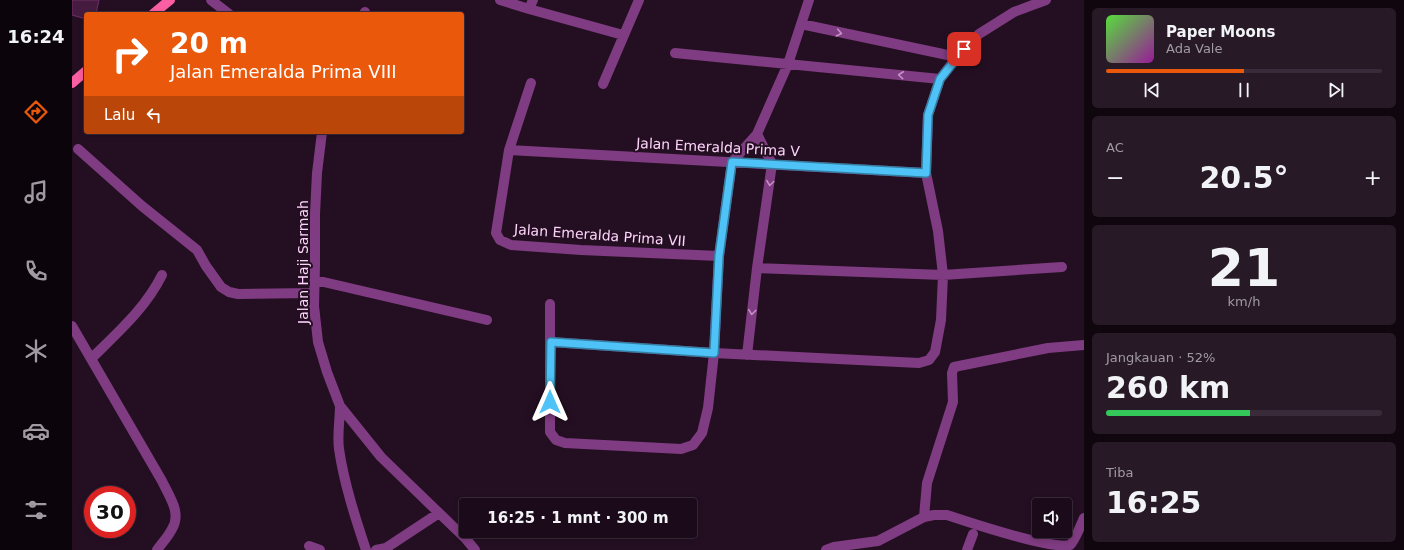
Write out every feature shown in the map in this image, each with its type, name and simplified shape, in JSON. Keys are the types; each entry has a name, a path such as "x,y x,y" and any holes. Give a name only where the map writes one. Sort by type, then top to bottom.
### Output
{"main road":[{"path":"155,12 170,0"},
{"path":"72,83 84,73"}],"street":[{"path":"211,0 226,12"},
{"path":"500,0 531,5 623,35"},
{"path":"603,84 639,0"},
{"path":"550,304 550,432 556,440 565,443 681,449 693,445 702,432 708,408 714,353 719,256 732,162 758,134 788,64 809,0"},
{"path":"551,342 747,355 919,363 929,360 935,352 941,320 943,275 938,231 926,173 928,115 940,79 957,57 979,34 1014,12 1046,0"},
{"path":"800,24 957,57"},
{"path":"675,53 940,79"},
{"name":"Jalan Emeralda Prima VII","path":"531,83 509,150 496,233 500,240 512,245 581,250 719,256"},
{"name":"Jalan Haji Sarmah","path":"322,134 316,207 314,306 318,342 327,372 340,406 381,457 439,512 475,550"},
{"path":"747,355 757,268 772,164 758,134"},
{"path":"78,149 142,206 197,250 206,266 221,286 229,292 238,294 314,293"},
{"name":"Jalan Emeralda Prima V","path":"509,150 926,173"},
{"path":"757,268 943,275 1062,267"},
{"path":"91,359 141,309 155,289 162,275"},
{"path":"315,280 487,320"},
{"path":"72,326 162,481 176,512 175,522 172,529 156,550"},
{"path":"924,517 927,483 953,402 952,373 954,367 1048,348 1084,345"},
{"path":"340,406 339,447 355,516 366,550"},
{"path":"376,550 386,548 439,512"},
{"path":"826,550 834,547 878,541 924,517 934,515 947,515 1028,544 1067,548 1072,544 1084,518"},
{"path":"966,550 973,534"},
{"path":"310,546 320,550"}],"building":[{"path":"72,0 99,0 96,12 84,12 84,18 72,15"}],"route":[{"path":"550,402 551,342 714,353 719,256 732,162 926,173 928,115 940,79 964,49"}]}
